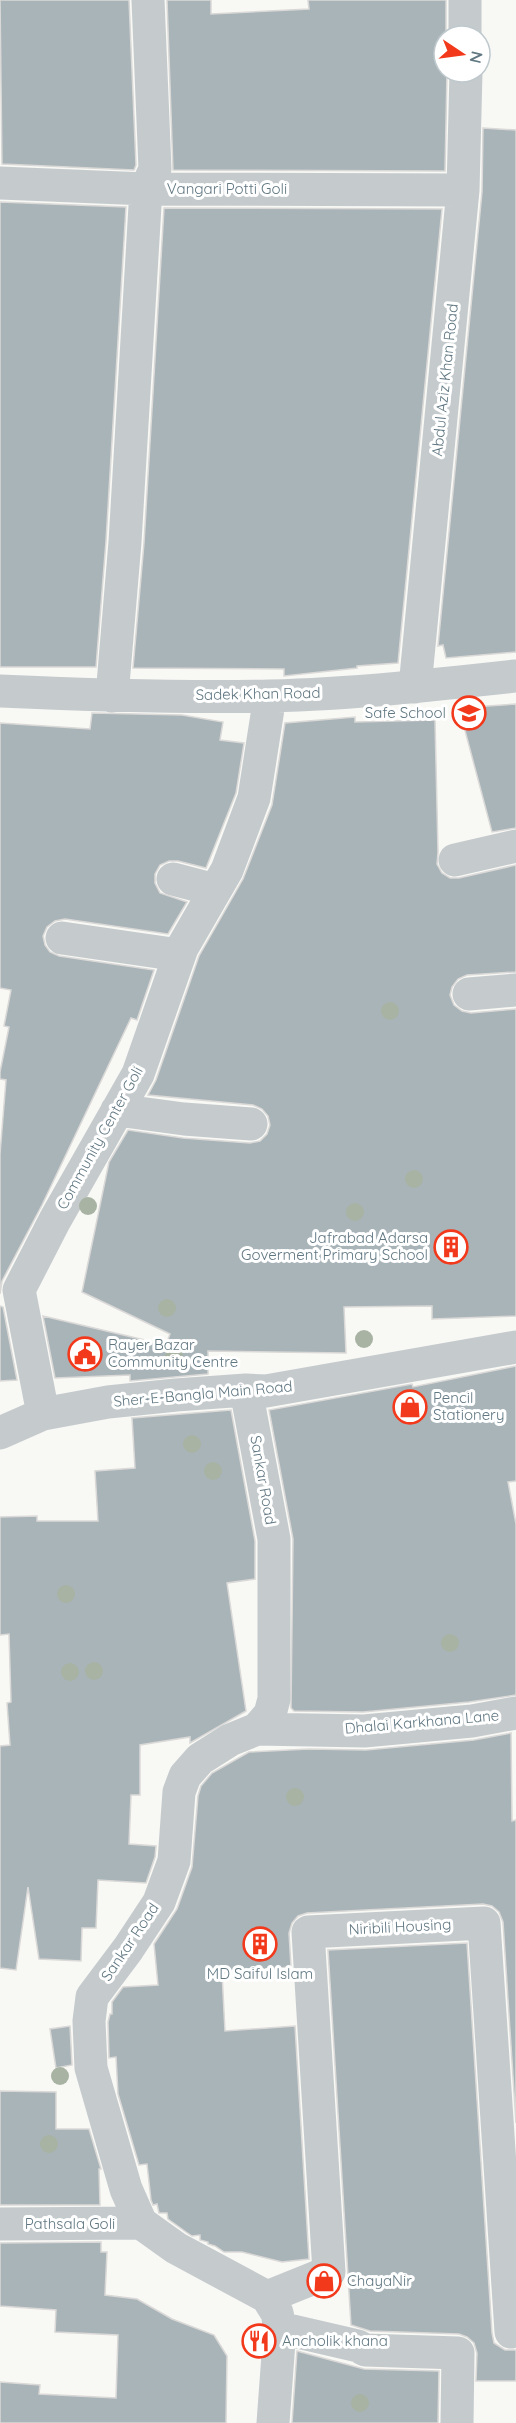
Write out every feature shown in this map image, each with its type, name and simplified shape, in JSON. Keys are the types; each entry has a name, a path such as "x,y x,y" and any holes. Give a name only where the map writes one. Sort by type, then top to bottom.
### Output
{"street":[{"name":"Vangari Potti Goli","path":"148,0 155,170 146,189 463,190"},
{"path":"465,0 465,24"},
{"name":"Abdul Aziz Khan Road","path":"415,687 463,190 466,84"},
{"path":"0,183 146,189 125,542 112,696"},
{"name":"Sadek Khan Road","path":"0,691 112,696 270,696 415,687 516,676"},
{"name":"Community Center Goli","path":"43,1414 10,1284 55,1220 138,1074 179,955 227,870 254,798 270,696"},
{"path":"455,860 516,846"},
{"path":"173,879 215,890"},
{"path":"62,938 179,955"},
{"path":"469,994 516,990"},
{"path":"117,1110 184,1119 251,1124"},
{"name":"Sher-E-Bangla Main Road","path":"0,1433 43,1414 108,1402 246,1390 266,1391 516,1347"},
{"name":"Sankar Road","path":"141,2223 126,2189 92,2068 88,2021 92,1997 159,1902 174,1861 179,1792 185,1776 200,1759 230,1740 256,1729 270,1714 274,1699 274,1539 246,1390"},
{"name":"Dhalai Karkhana Lane","path":"256,1729 363,1731 472,1720 516,1713"},
{"name":"Niribili Housing","path":"267,2297 329,2272 309,1932 484,1923 511,2332 516,2331"},
{"path":"141,2223 176,2248 267,2297 277,2313 280,2328 273,2423"},
{"name":"Pathsala Goli","path":"0,2224 141,2223"},
{"path":"280,2328 358,2346 365,2350 458,2353 457,2423"}],"building":[{"path":"0,0 129,0 136,165 134,170 2,164"},
{"path":"167,0 211,0 211,14 309,9 308,0 446,0 446,24 432,24 432,84 447,84 445,171 173,170"},
{"path":"483,128 516,130 516,652 446,658 443,645 438,646 482,192"},
{"path":"0,202 126,207 96,667 0,667"},
{"path":"164,208 442,209 398,663 284,676 284,669 133,668 144,543"},
{"path":"516,704 516,828 492,832 459,708"},
{"path":"92,713 182,715 223,722 220,740 244,743 236,793 206,868 169,861 160,865 155,874 155,883 160,893 187,902 168,934 65,919 55,921 47,927 43,936 50,952 59,956 154,970 137,1020 131,1018 42,1205 2,1281 0,1294 0,1154 6,1080 0,1079 0,1072 9,1027 4,1026 11,990 0,988 0,723 90,729"},
{"path":"355,717 355,722 435,720 437,864 442,873 450,878 459,878 516,865 516,972 467,975 458,979 450,995 454,1005 462,1011 471,1013 516,1009 516,1316 432,1319 432,1306 344,1307 346,1353 208,1351 208,1374 130,1381 130,1375 55,1378 43,1316 166,1345 170,1334 82,1292 109,1162 128,1130 183,1138 250,1143 260,1141 267,1134 270,1125 268,1116 262,1109 253,1105 148,1095 156,1080 199,956 243,879 272,805 285,723"},
{"path":"0,1306 3,1307 17,1380 0,1381"},
{"path":"516,1366 516,1481 508,1482 516,1524 516,1695 363,1712 294,1711 291,1708 293,1539 269,1410 412,1384 413,1387"},
{"path":"231,1410 255,1541 255,1579 227,1583 246,1711 190,1743 190,1737 140,1745 140,1795 131,1795 129,1844 156,1846 155,1857 146,1883 98,1880 96,1928 82,1928 81,1961 39,1959 28,1887 16,1970 0,1968 0,1746 10,1745 7,1703 11,1702 9,1634 0,1635 0,1517 37,1516 37,1521 98,1521 95,1471 135,1468 132,1418"},
{"path":"511,1733 512,1821 516,1820 516,2123 503,1922 499,1912 492,1906 483,1904 307,1913 298,1916 292,1923 289,1933 291,1967 222,1973 225,2031 295,2026 309,2259 282,2262 242,2252 224,2252 200,2240 200,2235 192,2236 168,2219 167,2213 159,2213 157,2204 153,2205 151,2200 147,2164 139,2165 118,2094 116,2057 109,2058 108,2022 112,2014 112,2002 123,1987 158,1985 154,1944 177,1909 192,1867 198,1796 201,1786 212,1773 249,1752 309,1749 366,1750 474,1740"},
{"path":"467,1943 492,2333 494,2343 505,2350 516,2350 516,2381 476,2381 477,2353 474,2343 459,2334 370,2331 351,2325 328,1950"},
{"path":"70,2026 72,2065 56,2068 50,2029"},
{"path":"0,2091 56,2092 56,2129 89,2129 101,2169 99,2169 100,2205 0,2205"},
{"path":"101,2242 101,2252 107,2252 105,2295 137,2299 172,2319 214,2335 227,2356 226,2423 0,2423 0,2382 40,2385 39,2394 116,2398 118,2335 55,2332 56,2310 0,2306 0,2243"},
{"path":"297,2351 364,2369 439,2371 438,2423 292,2423"}],"place":[{"name":"Safe School","path":"469,713"},
{"name":"Jafrabad Adarsa Goverment Primary School","path":"451,1247"},
{"name":"Rayer Bazar Community Centre","path":"85,1354"},
{"name":"Pencil Stationery","path":"410,1407"},
{"name":"MD Saiful Islam","path":"260,1944"},
{"name":"ChayaNir","path":"324,2281"},
{"name":"Ancholik khana","path":"259,2341"}]}
